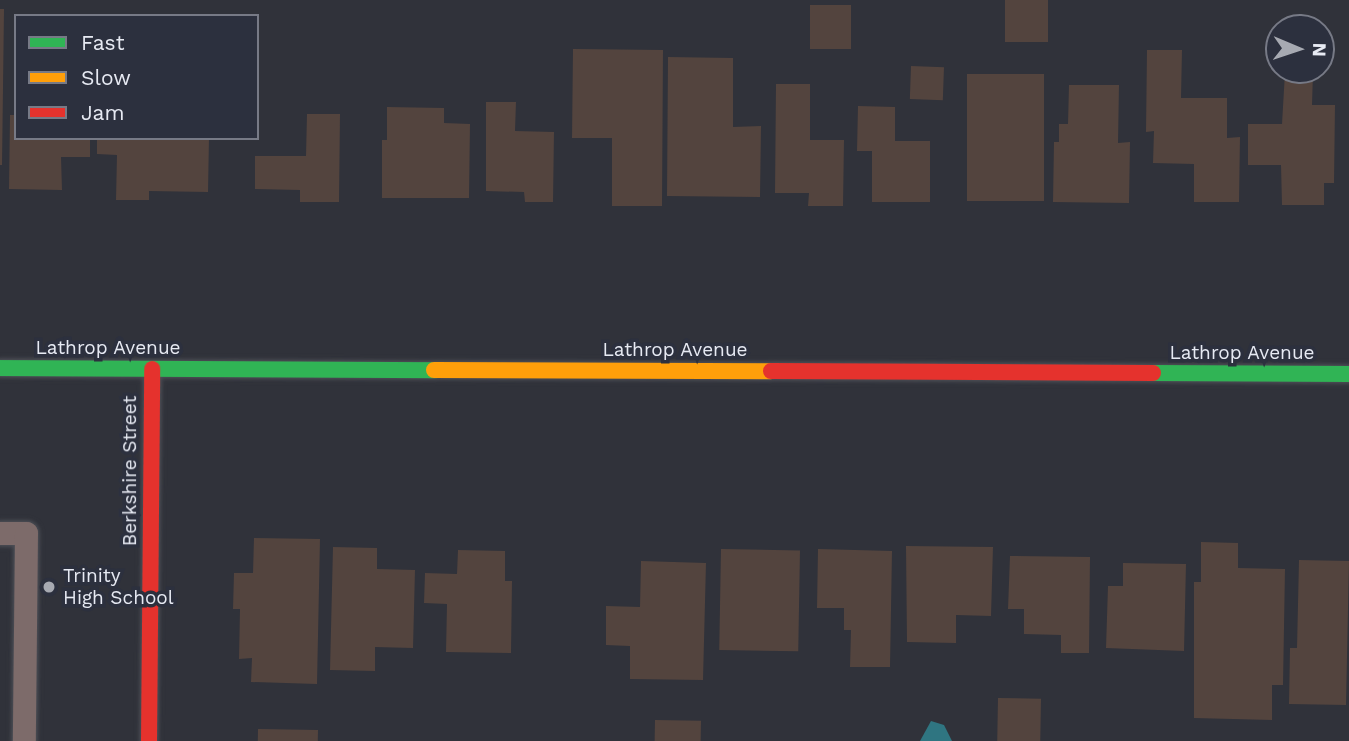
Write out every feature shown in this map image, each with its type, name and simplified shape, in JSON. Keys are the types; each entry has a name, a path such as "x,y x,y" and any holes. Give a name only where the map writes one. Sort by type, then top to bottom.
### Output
{"street":[{"name":"Lathrop Avenue","path":"0,368 1349,374"},
{"name":"Berkshire Street","path":"149,741 152,369"}],"lane":[{"path":"0,533 26,533 24,741"}],"water":[{"path":"931,721 944,725 952,741 920,741"}],"building":[{"path":"1005,0 1048,0 1048,42 1005,42"},
{"path":"810,5 851,5 851,49 810,49"},
{"path":"0,9 4,9 2,165 0,165"},
{"path":"573,49 663,50 662,206 612,206 612,138 572,138"},
{"path":"1147,50 1182,50 1181,98 1227,98 1227,138 1240,137 1239,202 1194,202 1194,164 1153,163 1154,131 1146,132"},
{"path":"668,57 733,58 733,127 761,126 760,197 667,196"},
{"path":"911,66 944,67 943,100 910,99"},
{"path":"967,74 1044,74 1044,201 967,201"},
{"path":"776,84 810,84 810,140 844,140 843,206 808,206 809,193 775,193"},
{"path":"1284,84 1313,84 1312,105 1335,105 1334,183 1324,183 1324,205 1282,205 1281,165 1248,165 1248,124 1282,124"},
{"path":"1069,85 1119,85 1118,143 1130,142 1129,203 1053,202 1054,142 1059,142 1059,124 1068,124"},
{"path":"486,102 516,102 515,131 554,132 553,202 525,202 524,192 486,191"},
{"path":"858,106 895,107 895,141 930,141 930,202 872,202 872,151 857,151"},
{"path":"387,107 444,108 444,123 470,124 469,198 382,198 382,140 387,140"},
{"path":"307,114 340,114 339,202 300,202 300,190 255,189 255,156 306,156"},
{"path":"10,115 14,115 14,140 90,140 90,157 61,157 62,190 9,189"},
{"path":"97,140 209,140 208,192 149,191 149,200 116,200 117,155 97,154"},
{"path":"254,538 320,539 317,684 251,682 252,658 239,659 240,609 233,609 234,573 253,573"},
{"path":"1201,542 1238,543 1238,568 1285,569 1283,685 1272,685 1272,720 1194,718 1194,582 1201,582"},
{"path":"906,546 993,547 991,616 956,615 956,643 907,642"},
{"path":"333,547 377,548 377,569 415,570 413,648 375,647 375,671 330,670"},
{"path":"721,549 800,550 798,651 719,650"},
{"path":"818,549 892,551 890,667 850,667 851,630 844,630 844,608 817,608"},
{"path":"458,550 505,551 505,581 512,581 511,653 446,652 447,604 424,603 425,573 457,574"},
{"path":"1010,556 1090,557 1089,653 1061,653 1061,635 1024,634 1024,609 1008,609"},
{"path":"1299,560 1349,561 1346,705 1289,704 1290,648 1297,648"},
{"path":"641,561 706,563 703,680 630,679 630,646 606,645 606,606 640,607"},
{"path":"1123,563 1186,564 1184,651 1106,648 1108,586 1123,586"},
{"path":"998,698 1041,699 1040,741 997,741"},
{"path":"655,720 701,721 701,741 655,741"},
{"path":"258,729 318,730 318,741 258,741"}],"traffic: fast":[{"path":"0,368 434,370"},
{"path":"1153,373 1349,374"}],"traffic: slow":[{"path":"434,370 771,371"}],"traffic: jam":[{"path":"149,741 152,369"},
{"path":"771,371 1153,373"}],"place":[{"name":"Trinity High School","path":"49,587"}]}
